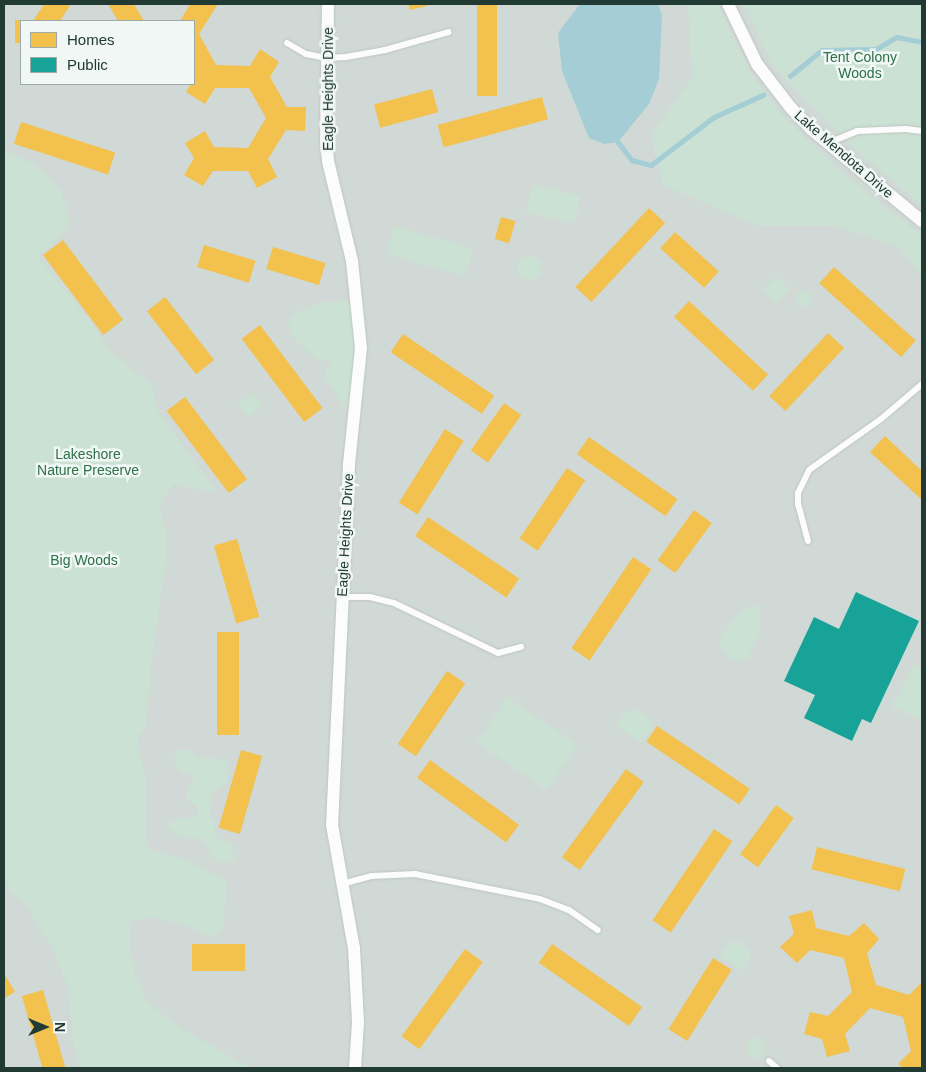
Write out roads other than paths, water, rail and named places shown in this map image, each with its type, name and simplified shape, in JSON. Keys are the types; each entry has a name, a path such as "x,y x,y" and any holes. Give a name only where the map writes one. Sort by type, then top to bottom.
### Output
{"street":[{"name":"Eagle Heights Drive","path":"328,4 326,141 328,161 352,261 361,348 349,465 332,825 341,884 354,948 358,1022 355,1068"},
{"name":"Lake Mendota Drive","path":"728,4 757,64 791,108 828,143 922,221"}],"lane":[{"path":"287,43 306,54 327,58 346,57 384,50 449,32"},
{"path":"828,143 857,131 906,129 922,131"},
{"path":"808,541 798,504 798,493 809,470 881,419 922,384"},
{"path":"342,597 370,597 394,603 498,653 521,648"},
{"path":"341,884 372,876 415,874 540,898 569,910 598,930"},
{"path":"768,1061 777,1068"}],"water":[{"path":"580,4 658,4 662,16 659,79 649,104 618,142 604,144 589,138 562,71 558,33"}],"waterway":[{"path":"790,76 822,50 876,49 897,37 922,42"},
{"path":"618,142 632,160 651,165 714,117 763,95"}],"park label":[{"name":"Tent Colony Woods","path":"860,66"},
{"name":"Lakeshore Nature Preserve","path":"88,462"},
{"name":"Big Woods","path":"84,560"}]}
